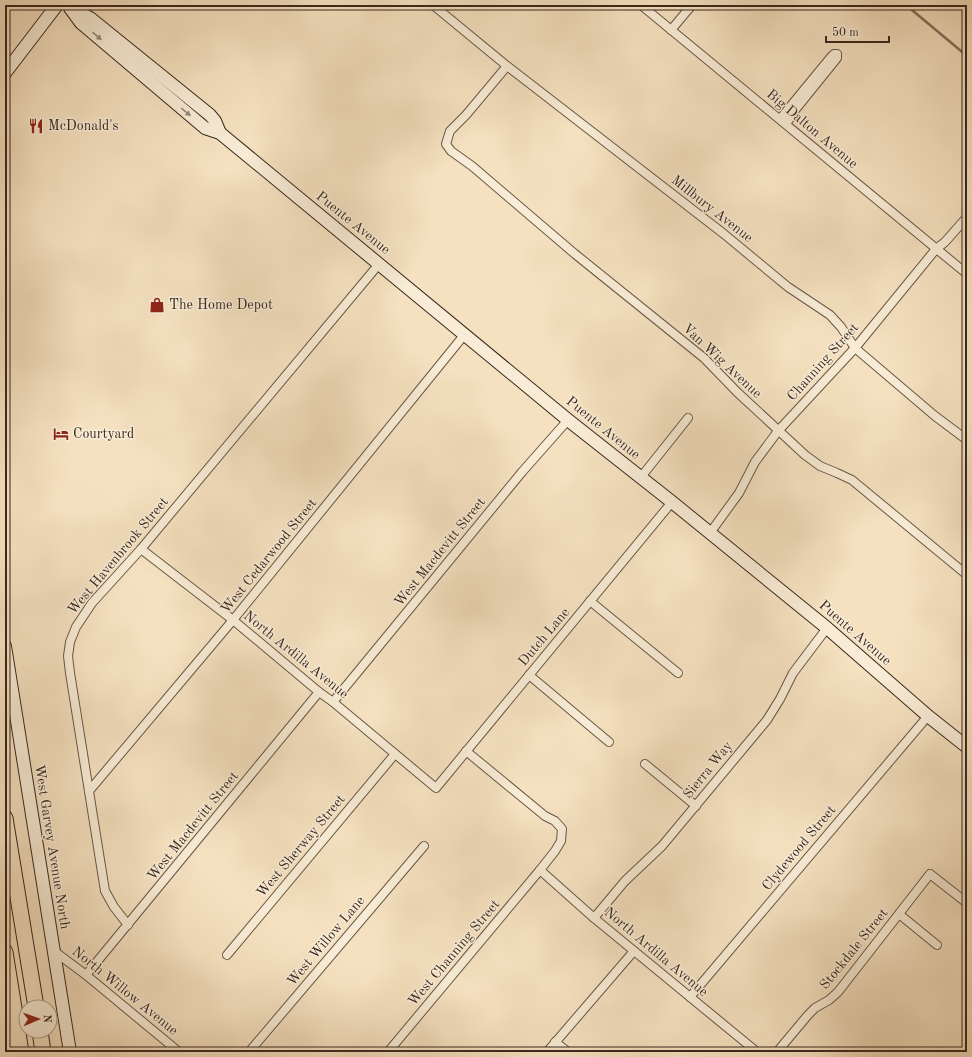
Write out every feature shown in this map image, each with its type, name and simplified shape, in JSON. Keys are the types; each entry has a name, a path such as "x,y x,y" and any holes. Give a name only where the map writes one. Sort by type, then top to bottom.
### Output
{"highway":[{"path":"5,818 35,999"},
{"path":"5,874 25,999"},
{"path":"5,952 21,1052"},
{"path":"5,1022 10,1052"},
{"path":"31,1039 33,1052"},
{"path":"41,1039 43,1052"}],"main road":[{"path":"5,73 58,5"},
{"name":"Puente Avenue","path":"69,6 81,23 156,88 205,128 220,133 568,420 641,477 827,628 928,716 967,747"},
{"name":"West Garvey Avenue North","path":"5,646 70,1052"}],"street":[{"name":"Millbury Avenue","path":"433,5 507,66 724,234 788,287 830,315 841,327 855,348 935,416 967,440"},
{"name":"Big Dalton Avenue","path":"641,5 967,274"},
{"path":"671,30 692,5"},
{"path":"834,54 837,54 837,58 783,121 831,57 834,54"},
{"name":"Van Wig Avenue","path":"507,66 450,132 446,144 451,151 472,166 575,254 704,358 737,392 805,455 820,466 852,480 967,575"},
{"name":"Channing Street","path":"710,533 739,493 754,462 778,431 855,348 936,249 945,242 967,217"},
{"name":"West Havenbrook Street","path":"128,925 114,907 105,891 70,673 68,656 70,642 76,627 92,603 141,549 379,264"},
{"name":"West Cedarwood Street","path":"89,791 233,620 465,334"},
{"path":"641,477 688,418"},
{"name":"West Macdevitt Street","path":"333,702 522,472 568,420"},
{"name":"Dutch Lane","path":"436,788 672,502"},
{"name":"North Ardilla Avenue","path":"141,549 233,620 436,788"},
{"path":"590,601 678,673"},
{"name":"Sierra Way","path":"594,918 625,881 662,846 767,720 780,699 793,673 827,628"},
{"path":"529,675 609,742"},
{"name":"West Macdevitt Street","path":"86,975 319,692"},
{"name":"Clydewood Street","path":"690,997 928,716"},
{"path":"466,751 545,816 555,821 562,829 561,841 540,870"},
{"name":"West Sherway Street","path":"227,955 395,754"},
{"path":"645,764 696,806"},
{"name":"West Willow Lane","path":"249,1052 424,846"},
{"name":"North Ardilla Avenue","path":"540,870 594,918 757,1052"},
{"name":"West Channing Street","path":"388,1052 540,870"},
{"name":"Stockdale Street","path":"777,1052 815,1008 829,1000 838,992 930,874 967,903"},
{"path":"899,914 937,946"},
{"name":"North Willow Avenue","path":"54,951 86,975 179,1052"},
{"path":"547,1052 634,951"},
{"path":"555,1042 568,1052"}],"waterway":[{"path":"906,5 967,56"}],"place":[{"name":"McDonald's","path":"36,126"},
{"name":"The Home Depot","path":"157,305"},
{"name":"Courtyard","path":"61,434"}]}
